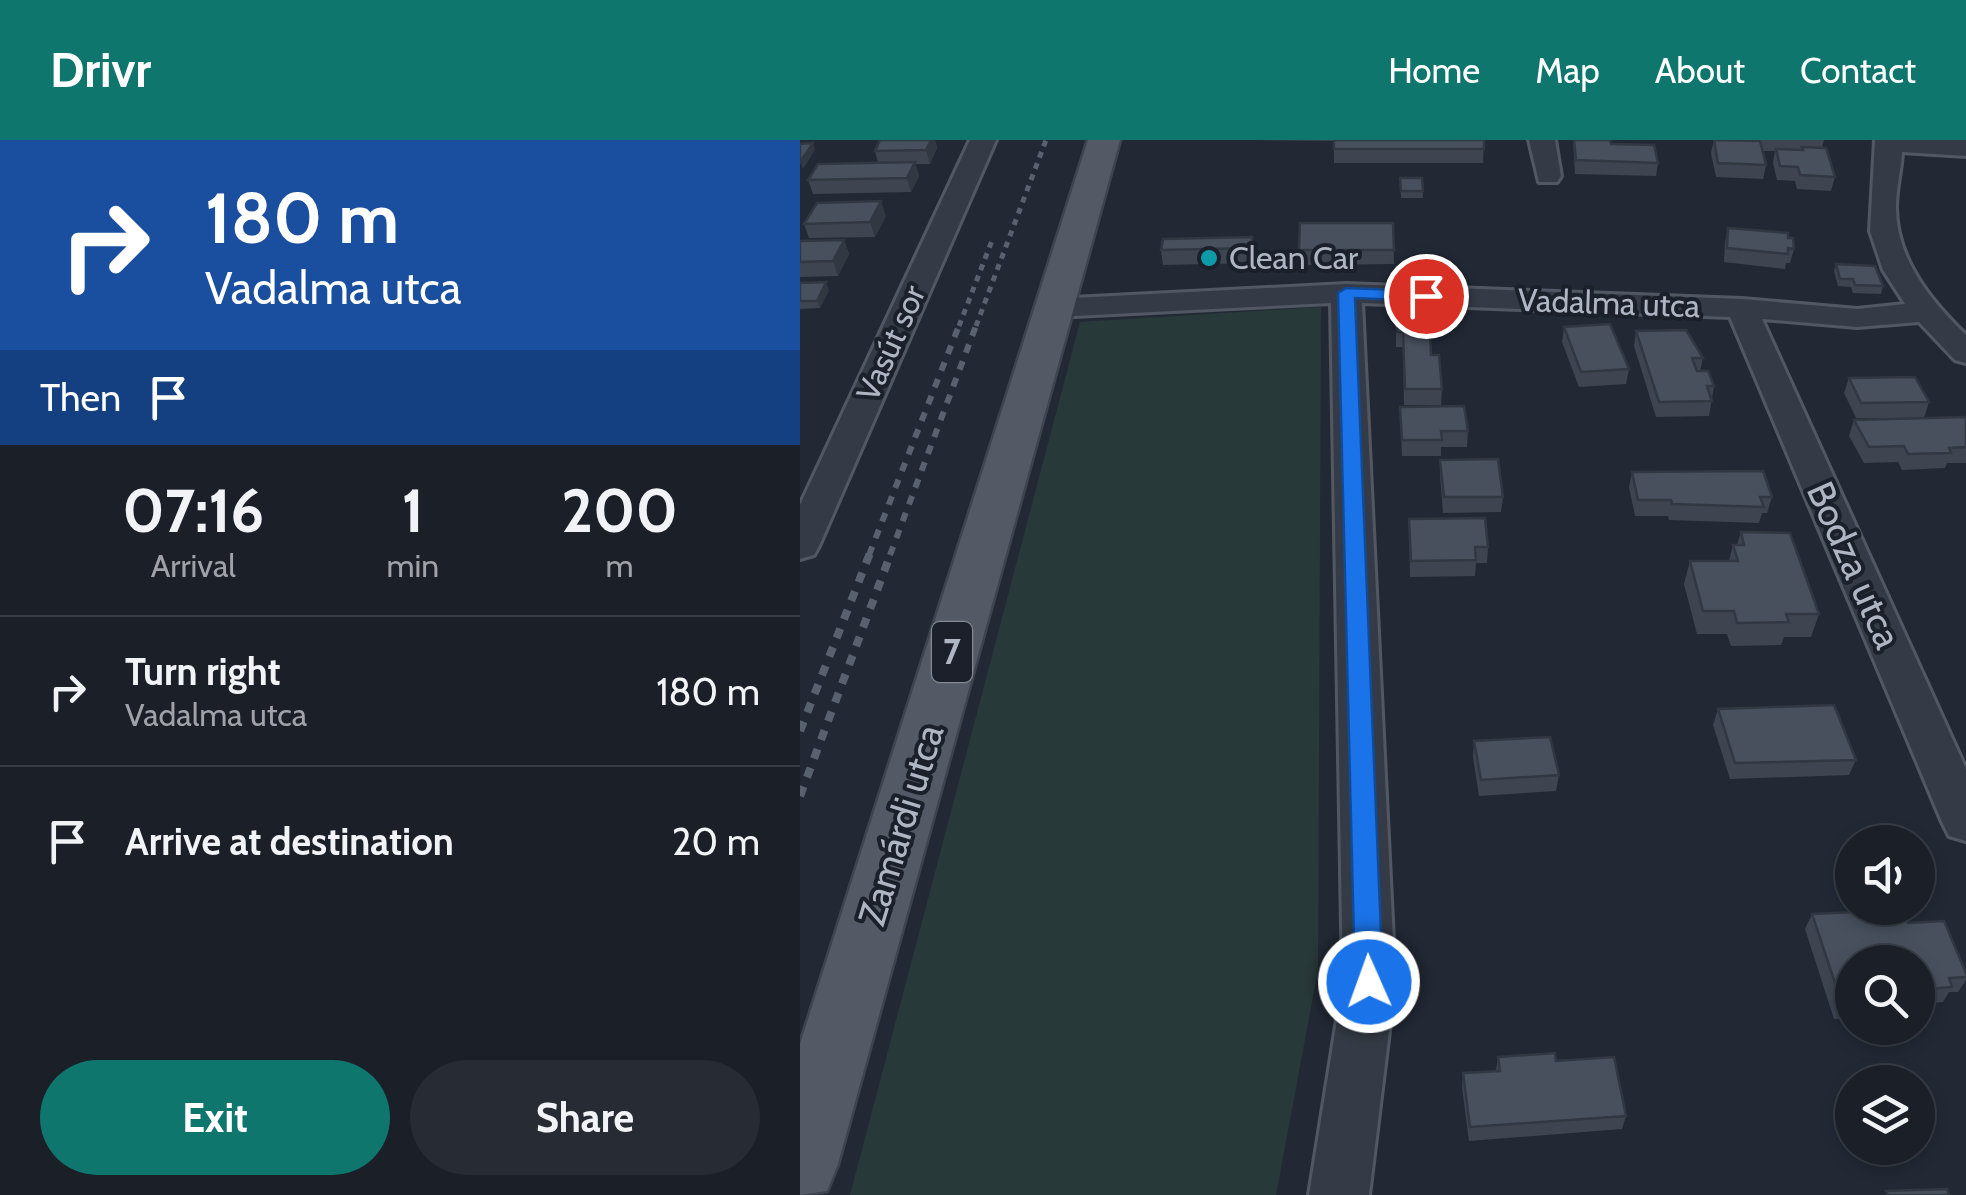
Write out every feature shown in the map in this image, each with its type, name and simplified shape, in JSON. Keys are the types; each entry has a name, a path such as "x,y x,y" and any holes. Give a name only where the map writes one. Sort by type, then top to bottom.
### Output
{"main road":[{"name":"Zamárdi utca","path":"800,1164 1104,140"}],"street":[{"name":"Vasút sor","path":"800,546 983,140"},
{"path":"1542,140 1548,176"},
{"path":"1966,148 1889,142 1882,206 1884,242 1924,312 1966,353"},
{"name":"Vadalma utca","path":"1054,308 1346,293 1742,308 1857,318 1924,312"},
{"path":"1338,1195 1369,982 1346,293"},
{"name":"Bodza utca","path":"1742,308 1966,822"}],"shaded area":[{"path":"1321,307 1318,970 1276,1195 850,1195 1080,322"}],"building":[{"path":"880,140 931,140 926,150 875,151"},
{"path":"1334,140 1484,140 1484,149 1334,149"},
{"path":"1574,140 1654,145 1658,163 1576,160"},
{"path":"1714,140 1760,141 1766,165 1718,163"},
{"path":"813,143 800,162 800,144"},
{"path":"1802,147 1826,148 1835,177 1800,175 1798,167 1780,166 1776,149 1803,150"},
{"path":"915,162 907,178 808,180 818,164"},
{"path":"1400,178 1422,178 1423,191 1401,191"},
{"path":"881,201 870,222 804,224 817,203"},
{"path":"1300,223 1393,223 1394,250 1299,250"},
{"path":"1728,228 1788,233 1794,249 1788,248 1788,254 1727,248"},
{"path":"1252,237 1252,248 1161,250 1163,239"},
{"path":"844,240 833,261 800,262 800,241"},
{"path":"1836,264 1875,266 1883,286 1855,285 1853,279 1840,279"},
{"path":"826,282 817,301 800,301 800,283"},
{"path":"1396,318 1429,318 1431,355 1439,355 1442,389 1405,389 1403,332 1397,332"},
{"path":"1610,324 1629,369 1581,372 1564,327"},
{"path":"1686,330 1703,358 1692,358 1697,371 1708,371 1714,386 1707,386 1712,401 1659,402 1636,331"},
{"path":"1915,377 1929,402 1861,403 1849,378"},
{"path":"1464,406 1468,431 1441,431 1442,440 1402,440 1400,407"},
{"path":"1966,417 1966,447 1949,448 1951,453 1908,454 1904,446 1869,447 1854,420"},
{"path":"1498,459 1503,497 1444,497 1440,460"},
{"path":"1763,471 1772,497 1760,497 1764,507 1638,500 1632,472"},
{"path":"1485,518 1488,547 1475,547 1476,560 1411,561 1409,519"},
{"path":"1741,532 1790,533 1819,614 1786,614 1789,622 1737,623 1734,611 1703,611 1690,561 1738,561 1733,545 1744,545"},
{"path":"1834,705 1856,760 1735,763 1718,709"},
{"path":"1550,737 1559,775 1481,780 1474,741"},
{"path":"1835,913 1835,925 1935,925 1935,922 1944,921 1966,977 1949,978 1952,987 1935,988 1935,945 1835,945 1835,983 1812,914"},
{"path":"1555,1053 1556,1061 1614,1057 1626,1116 1470,1127 1463,1073 1500,1071 1498,1057"},
{"path":"1947,1189 1949,1195 1888,1195 1886,1191"}],"railway":[{"path":"976,326 1046,140"},
{"path":"959,326 993,238"},
{"path":"869,555 960,323"},
{"path":"890,555 977,323"},
{"path":"800,731 870,553"},
{"path":"800,796 891,553"}],"place":[{"name":"Clean Car","path":"1209,258"}],"route":[{"path":"1369,982 1346,293 1426,296"}]}
